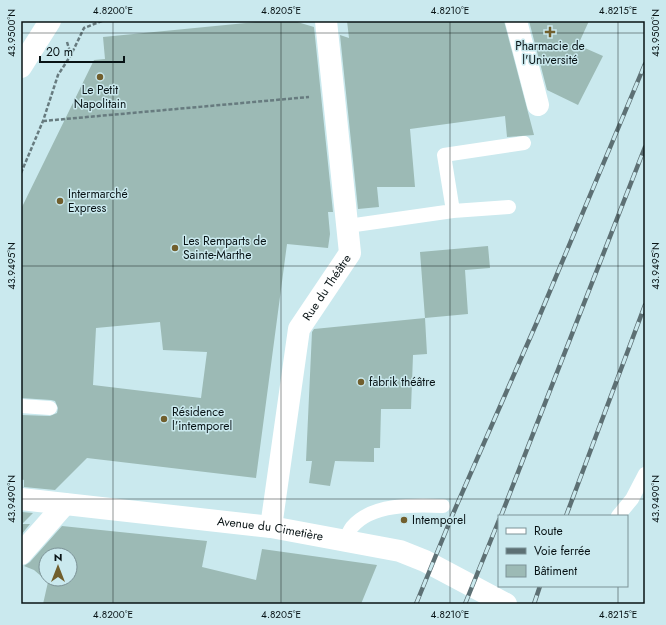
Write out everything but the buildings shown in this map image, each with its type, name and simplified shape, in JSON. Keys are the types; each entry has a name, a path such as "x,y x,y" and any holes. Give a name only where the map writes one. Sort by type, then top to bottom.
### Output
{"street":[{"path":"21,67 40,34 50,21"},
{"name":"Rue du Théâtre","path":"272,527 299,329 350,253 326,21"},
{"path":"516,21 538,105"},
{"name":"Avenue du Cimetière","path":"21,499 272,527 400,551 425,560 506,604"},
{"path":"21,554 65,504"}],"lane":[{"path":"453,211 444,155 524,143"},
{"path":"348,226 453,211 509,207"},
{"path":"21,406 50,408"},
{"path":"619,515 632,500 645,474"},
{"path":"344,541 353,526 372,513 403,505 443,506"}],"path":[{"path":"21,173 43,121 58,75 71,55 84,28 102,21"},
{"path":"66,41 71,55"},
{"path":"43,121 333,95"}],"railway":[{"path":"416,604 452,516 537,322 645,64"},
{"path":"501,515 645,147"},
{"path":"566,515 645,305"},
{"path":"465,604 498,522"},
{"path":"534,604 540,587"}],"place":[{"name":"Pharmacie de l'Université","path":"550,32"},
{"name":"Le Petit Napolitain","path":"100,77"},
{"name":"Intermarché Express","path":"60,201"},
{"name":"Les Remparts de Sainte-Marthe","path":"175,248"},
{"name":"fabrik théâtre","path":"361,382"},
{"name":"Résidence l'intemporel","path":"164,419"},
{"name":"Intemporel","path":"404,520"}]}
